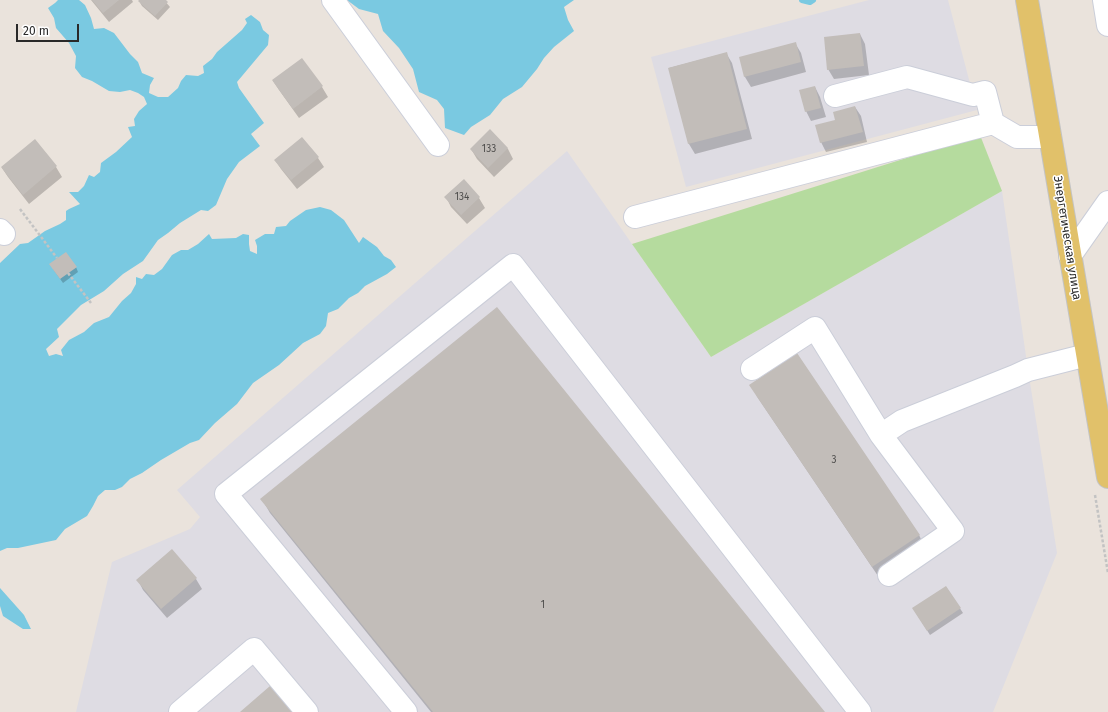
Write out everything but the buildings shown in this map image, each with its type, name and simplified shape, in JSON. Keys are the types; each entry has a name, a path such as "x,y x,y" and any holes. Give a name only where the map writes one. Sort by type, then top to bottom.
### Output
{"main road":[{"name":"Энергетическая улица","path":"1027,0 1108,477"}],"lane":[{"path":"333,0 438,145"},
{"path":"1104,0 1108,25"},
{"path":"835,96 907,77 973,95 985,92 993,123"},
{"path":"635,217 993,123 1017,137 1050,137"},
{"path":"1070,256 1108,202"},
{"path":"406,712 226,494 513,265 860,712"},
{"path":"752,369 815,328 881,435 953,531 889,575"},
{"path":"881,435 902,421 1028,370 1087,355"},
{"path":"180,712 254,649 308,712"}],"path":[{"path":"20,209 57,258"},
{"path":"68,273 91,303"}],"shaded area":[{"path":"869,0 948,0 977,110 686,187 651,57"},
{"path":"567,151 711,357 1002,191 1057,553 993,712 76,712 112,562 190,529 200,517 177,490"}],"green space":[{"path":"980,135 1002,191 711,357 632,244"}],"water":[{"path":"58,0 79,0 85,5 94,29 104,28 114,33 138,62 142,73 154,78 150,85 149,93 158,97 168,97 178,88 186,75 198,76 204,73 203,66 242,30 247,23 245,19 251,15 260,22 263,30 269,35 268,45 237,82 239,88 264,123 251,134 260,146 239,162 227,179 216,205 208,211 201,210 180,223 158,240 143,261 123,274 104,291 81,305 57,329 59,337 46,349 49,356 56,354 63,356 61,350 69,340 84,332 94,323 109,317 122,301 131,293 136,284 136,277 142,279 146,274 154,275 162,269 172,255 181,250 188,250 198,244 209,234 212,239 236,238 243,234 249,235 250,251 257,254 255,240 265,234 274,234 276,227 286,226 290,221 306,210 320,207 331,210 344,220 359,243 363,237 377,247 396,267 387,274 365,286 358,293 349,298 338,309 328,313 326,326 320,334 303,343 279,365 253,383 237,404 215,423 199,440 190,443 161,460 130,479 122,487 115,490 105,490 98,496 87,516 65,529 56,540 18,548 7,548 0,551 0,263 20,244 28,243 45,231 66,220 66,211 80,204 69,192 78,192 84,186 89,175 94,177 100,172 101,163 116,152 132,137 128,127 135,126 134,119 139,111 147,104 144,97 138,93 130,90 120,92 109,91 82,77 75,68 76,56 69,43 56,28 54,18 48,8"},
{"path":"347,0 574,0 564,7 568,20 574,31 554,47 522,87 503,99 490,115 471,127 464,135 445,128 444,109 437,100 419,92 413,69 399,48 383,31 378,14 359,9"},
{"path":"0,588 24,615 31,629 23,629 3,616 0,606"}],"waterway":[{"path":"802,0 810,2 813,0"}]}
